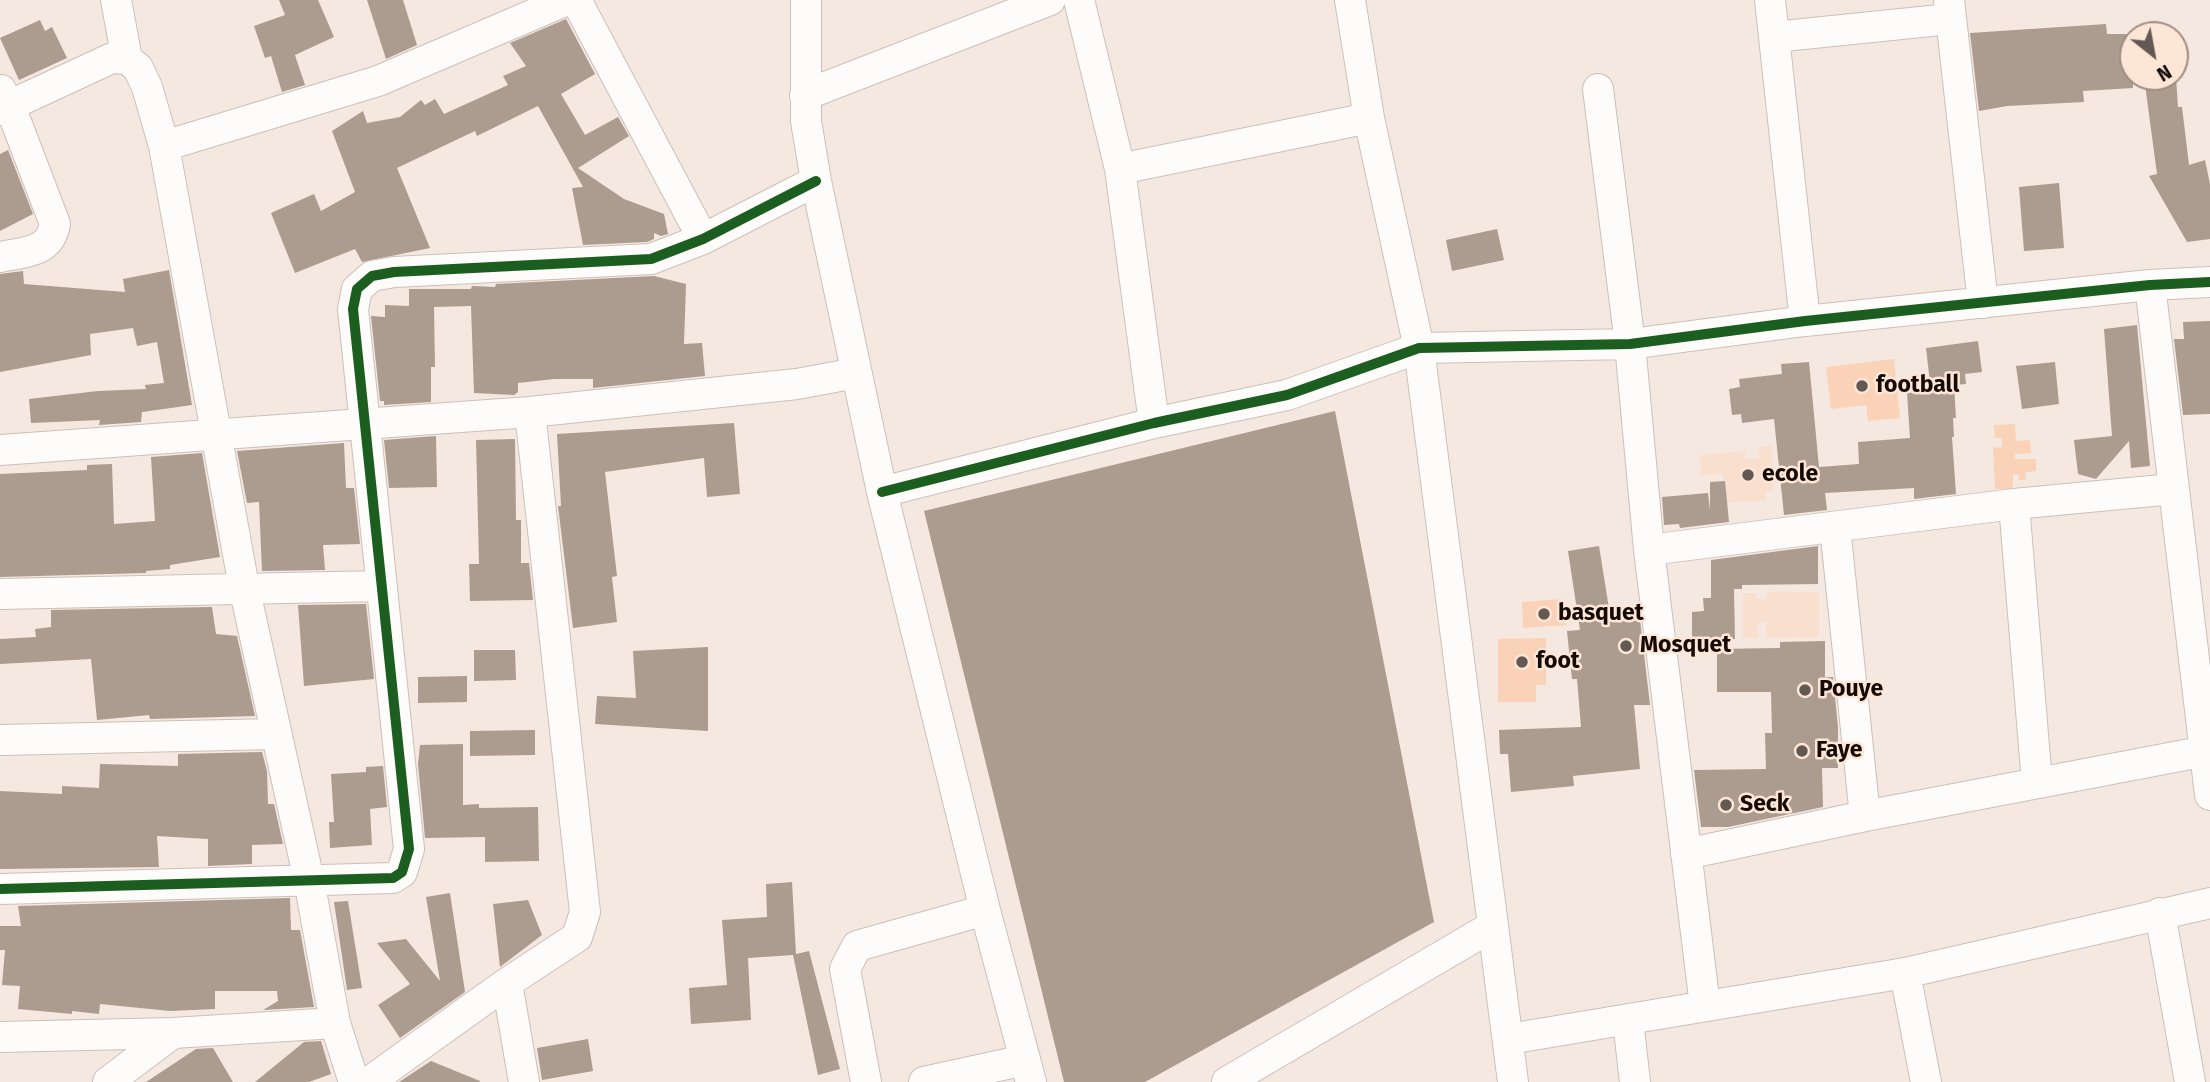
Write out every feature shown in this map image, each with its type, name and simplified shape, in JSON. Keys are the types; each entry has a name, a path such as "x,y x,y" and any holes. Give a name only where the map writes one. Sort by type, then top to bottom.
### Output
{"street":[{"path":"116,0 127,59"},
{"path":"164,146 378,81 567,0"},
{"path":"576,0 703,239"},
{"path":"806,0 806,121 816,181 882,492 985,910 1028,1071 924,1082"},
{"path":"805,95 1050,0"},
{"path":"1079,0 1120,169 1154,424"},
{"path":"1350,0 1369,118 1419,348 1513,1082"},
{"path":"1770,0 1805,321"},
{"path":"1774,37 1950,9 1983,303"},
{"path":"0,257 43,248 53,238 55,224 3,102 112,58 127,59 138,68 147,87 164,146 244,587 309,880 335,1023 354,1082"},
{"path":"1598,89 1630,344 1649,550 1704,1006"},
{"path":"1120,169 1369,118"},
{"path":"0,889 393,878 402,872 407,863 409,849 363,425 353,309 358,289 372,276 394,272 633,262 669,253 703,239 816,181"},
{"path":"882,492 1154,424 1287,395 1419,348 1630,344 1805,321 2150,285 2210,282"},
{"path":"2150,285 2210,794"},
{"path":"0,450 530,412 797,384 856,373"},
{"path":"369,1082 507,983 577,937 585,912 530,412"},
{"path":"1649,550 2014,504 2173,489"},
{"path":"2014,504 2037,783"},
{"path":"1835,527 1866,816"},
{"path":"0,594 381,586"},
{"path":"0,740 275,734"},
{"path":"1686,854 1866,816 2206,751"},
{"path":"1509,1039 1905,973 2210,903"},
{"path":"866,1082 845,969 849,956 858,946 985,910"},
{"path":"2160,913 2190,1082"},
{"path":"1227,1082 1493,926"},
{"path":"1905,973 1926,1082"},
{"path":"507,983 524,1082"},
{"path":"1628,1021 1635,1082"},
{"path":"0,1037 173,1033 335,1023"},
{"path":"108,1082 173,1033"}],"shaded area":[{"name":"football","path":"1894,359 1900,418 1868,421 1866,405 1831,409 1826,367"},
{"path":"2015,424 2016,441 2030,440 2031,453 2015,454 2015,459 2036,459 2036,471 2025,472 2026,480 2019,480 2018,474 2013,474 2013,489 1995,489 1993,448 2002,447 2002,438 1995,438 1994,425"},
{"name":"ecole","path":"1771,446 1774,491 1765,491 1766,500 1725,503 1723,474 1701,475 1700,455 1745,451 1746,459 1759,458 1759,447"},
{"path":"1767,592 1819,592 1819,637 1766,638 1766,623 1758,622 1758,638 1743,638 1743,593 1756,593 1757,599 1766,599"},
{"name":"basquet","path":"1564,599 1566,625 1523,628 1522,602"},
{"name":"foot","path":"1546,638 1546,685 1536,685 1536,702 1498,702 1498,639"}],"building":[{"path":"279,0 318,0 334,37 295,55 305,85 282,92 271,56 265,58 254,26 285,15"},
{"path":"367,0 403,0 417,45 386,59"},
{"path":"566,19 595,74 561,94 585,135 618,117 629,136 578,168 624,199 664,214 668,234 661,236 654,233 654,239 647,242 583,245 572,188 583,187 538,106 477,136 475,131 397,168 430,248 362,262 355,249 295,273 271,213 314,194 321,211 355,192 332,131 363,111 367,123 400,117 421,100 425,105 435,99 444,114 508,85 503,76 526,66 510,43"},
{"path":"40,20 45,31 52,27 67,58 19,80 0,38"},
{"path":"2106,24 2107,34 2119,34 2119,89 2083,91 2084,102 2007,106 1979,111 1970,33"},
{"path":"2146,91 2177,91 2178,107 2182,107 2189,165 2205,160 2210,184 2210,239 2187,242 2149,176 2157,174"},
{"path":"8,150 33,214 0,231 0,154"},
{"path":"2059,183 2064,248 2024,251 2019,187"},
{"path":"1497,229 1504,260 1452,271 1446,240"},
{"path":"169,270 192,405 142,412 141,422 99,425 100,420 31,423 29,399 146,389 145,385 164,383 157,342 137,346 133,328 90,334 91,355 0,372 0,274 23,271 24,284 125,292 123,279"},
{"path":"654,276 686,284 684,344 702,343 705,376 593,388 593,379 554,379 518,383 518,392 514,395 474,393 471,306 434,307 435,367 431,367 431,402 384,405 384,401 380,401 371,316 385,317 385,305 409,306 409,289 471,289 472,286 495,287 496,284"},
{"path":"2210,321 2210,414 2183,415 2174,339 2184,339 2183,322"},
{"path":"2137,325 2150,466 2131,468 2129,441 2096,479 2078,474 2074,440 2112,436 2104,329"},
{"path":"1978,341 1982,372 1965,374 1966,384 1954,385 1956,418 1953,418 1952,437 1956,494 1914,499 1914,488 1825,493 1827,510 1784,515 1774,419 1742,423 1741,414 1732,415 1729,389 1740,387 1739,379 1782,374 1781,364 1809,362 1819,467 1859,464 1858,442 1910,438 1907,393 1931,391 1926,348"},
{"path":"2055,362 2059,404 2022,409 2016,366"},
{"path":"1335,411 1434,922 1145,1082 1064,1082 924,511"},
{"path":"734,423 740,494 707,497 704,458 605,472 617,576 612,577 617,622 573,628 558,506 561,506 557,434"},
{"path":"436,436 437,487 389,488 384,440"},
{"path":"515,439 516,520 521,520 521,563 529,563 533,600 470,601 469,564 479,564 476,440"},
{"path":"344,443 346,488 354,488 360,544 323,545 325,570 262,571 259,502 247,503 237,451"},
{"path":"202,453 220,557 170,565 170,569 146,573 0,577 0,474 87,470 87,465 112,464 114,524 155,521 151,457"},
{"path":"1725,481 1729,522 1680,528 1679,524 1664,525 1662,497 1708,493 1710,510 1710,482"},
{"path":"1599,546 1611,621 1640,620 1650,705 1634,705 1640,769 1573,776 1574,786 1511,792 1508,754 1500,754 1499,730 1581,727 1577,679 1572,679 1567,631 1580,630 1568,551"},
{"path":"1818,546 1818,584 1742,585 1742,589 1734,589 1735,639 1692,639 1692,612 1704,611 1703,598 1711,598 1711,560"},
{"path":"366,604 374,679 304,686 298,605"},
{"path":"212,607 216,634 237,636 255,716 150,719 149,715 97,720 91,659 0,664 0,639 36,637 35,629 51,627 51,610"},
{"path":"1825,641 1825,677 1833,677 1838,727 1838,768 1822,768 1823,807 1728,827 1701,827 1694,770 1766,769 1765,733 1772,733 1771,692 1717,692 1717,649 1780,648 1780,642"},
{"path":"708,647 708,731 595,724 597,696 636,698 633,651"},
{"path":"474,650 515,650 516,680 474,681"},
{"path":"467,676 467,702 418,703 418,677"},
{"path":"535,730 535,755 470,756 470,731"},
{"path":"463,744 463,805 479,804 479,808 538,807 539,861 485,862 485,837 425,838 418,764 420,745"},
{"path":"262,752 267,771 268,804 274,804 283,844 252,845 252,864 208,866 208,839 157,836 159,867 0,869 0,791 62,794 62,786 99,788 100,764 178,766 178,754"},
{"path":"383,766 387,807 370,809 372,845 330,848 329,822 334,822 331,774 366,772 366,767"},
{"path":"792,882 796,954 809,951 840,1069 818,1075 793,955 748,958 751,1020 691,1024 689,988 727,985 722,920 767,917 766,884"},
{"path":"450,893 465,992 400,1038 378,1005 410,984 377,943 406,939 440,981 426,897"},
{"path":"290,898 291,930 300,930 314,1007 263,1010 278,1001 277,991 215,991 215,1009 170,1011 100,1004 99,1014 72,1011 72,1014 18,1009 20,986 2,985 5,950 0,950 0,926 21,926 18,906"},
{"path":"528,900 542,935 500,967 493,904"},
{"path":"348,901 362,988 347,990 334,902"},
{"path":"588,1039 593,1071 542,1080 537,1048"},
{"path":"321,1041 331,1074 309,1082 255,1082 304,1042"},
{"path":"213,1048 233,1082 146,1082 196,1049"},
{"path":"431,1061 480,1081 480,1082 399,1082"}],"cycle path":[{"path":"0,889 393,878 402,872 409,849 353,309 357,289 372,276 394,272 651,259 703,239 816,181"},
{"path":"882,492 1154,423 1287,395 1419,348 1630,344 1805,321 2150,285 2210,282"}],"place":[{"name":"football","path":"1862,386"},
{"name":"ecole","path":"1748,475"},
{"name":"basquet","path":"1544,614"},
{"name":"Mosquet","path":"1626,646"},
{"name":"foot","path":"1522,662"},
{"name":"Pouye","path":"1805,690"},
{"name":"Faye","path":"1802,751"},
{"name":"Seck","path":"1726,805"}]}
